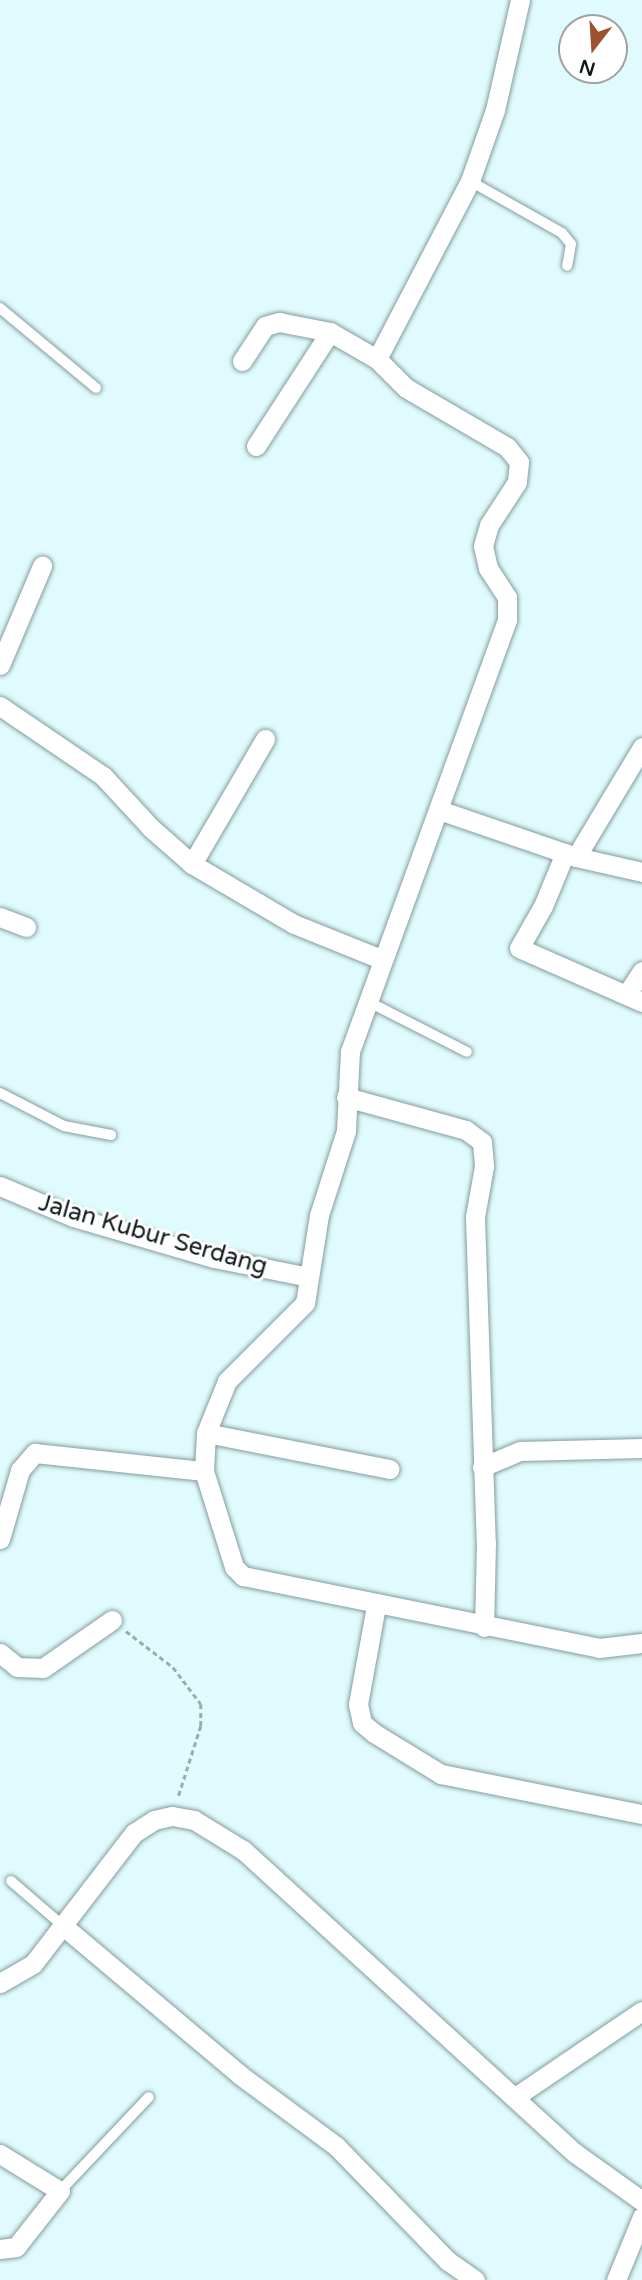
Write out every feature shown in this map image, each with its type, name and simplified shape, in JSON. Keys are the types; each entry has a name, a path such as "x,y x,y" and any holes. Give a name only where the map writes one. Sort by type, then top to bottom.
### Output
{"street":[{"path":"377,359 470,181 495,110 520,0"},
{"path":"242,361 270,323 330,332 377,359 405,388 507,446 519,462 517,482 489,525 483,546 488,568 507,597 507,620 439,810 381,959 350,1051 346,1131 324,1193 309,1277 299,1314 256,1349 227,1381 206,1433 204,1471 234,1567 243,1576 376,1606 599,1648 642,1643"},
{"path":"256,446 330,332"},
{"path":"0,665 42,566"},
{"path":"0,706 103,776 151,828 192,864 294,924 381,959"},
{"path":"192,864 265,739"},
{"path":"642,747 570,855 519,948 635,998 642,971"},
{"path":"439,810 570,855 642,872"},
{"path":"0,917 26,927"},
{"path":"346,1097 466,1130 482,1142 484,1166 475,1217 484,1627"},
{"name":"Jalan Kubur Serdang","path":"0,1186 74,1217 214,1258 309,1277"},
{"path":"206,1433 389,1469"},
{"path":"482,1467 520,1451 642,1448"},
{"path":"1,1535 20,1470 27,1457 35,1453 204,1471"},
{"path":"376,1606 358,1704 358,1714 374,1733 441,1774 642,1814"},
{"path":"0,1653 17,1667 43,1668 112,1620"},
{"path":"0,1983 33,1964 119,1847 154,1819 172,1815 211,1828 243,1850 575,2154 642,2201"},
{"path":"62,1925 240,2075 336,2146 448,2261 475,2280"},
{"path":"515,2098 642,2011"},
{"path":"0,2154 60,2191 16,2247 0,2249"},
{"path":"616,2280 642,2217"}],"lane":[{"path":"470,181 562,233 570,244 567,266"},
{"path":"0,308 96,387"},
{"path":"367,1001 467,1052"},
{"path":"0,1093 64,1126 111,1135"},
{"path":"11,1881 62,1925"},
{"path":"60,2191 149,2097"}],"path":[{"path":"112,1620 173,1667 201,1704 201,1726 172,1815"}]}
